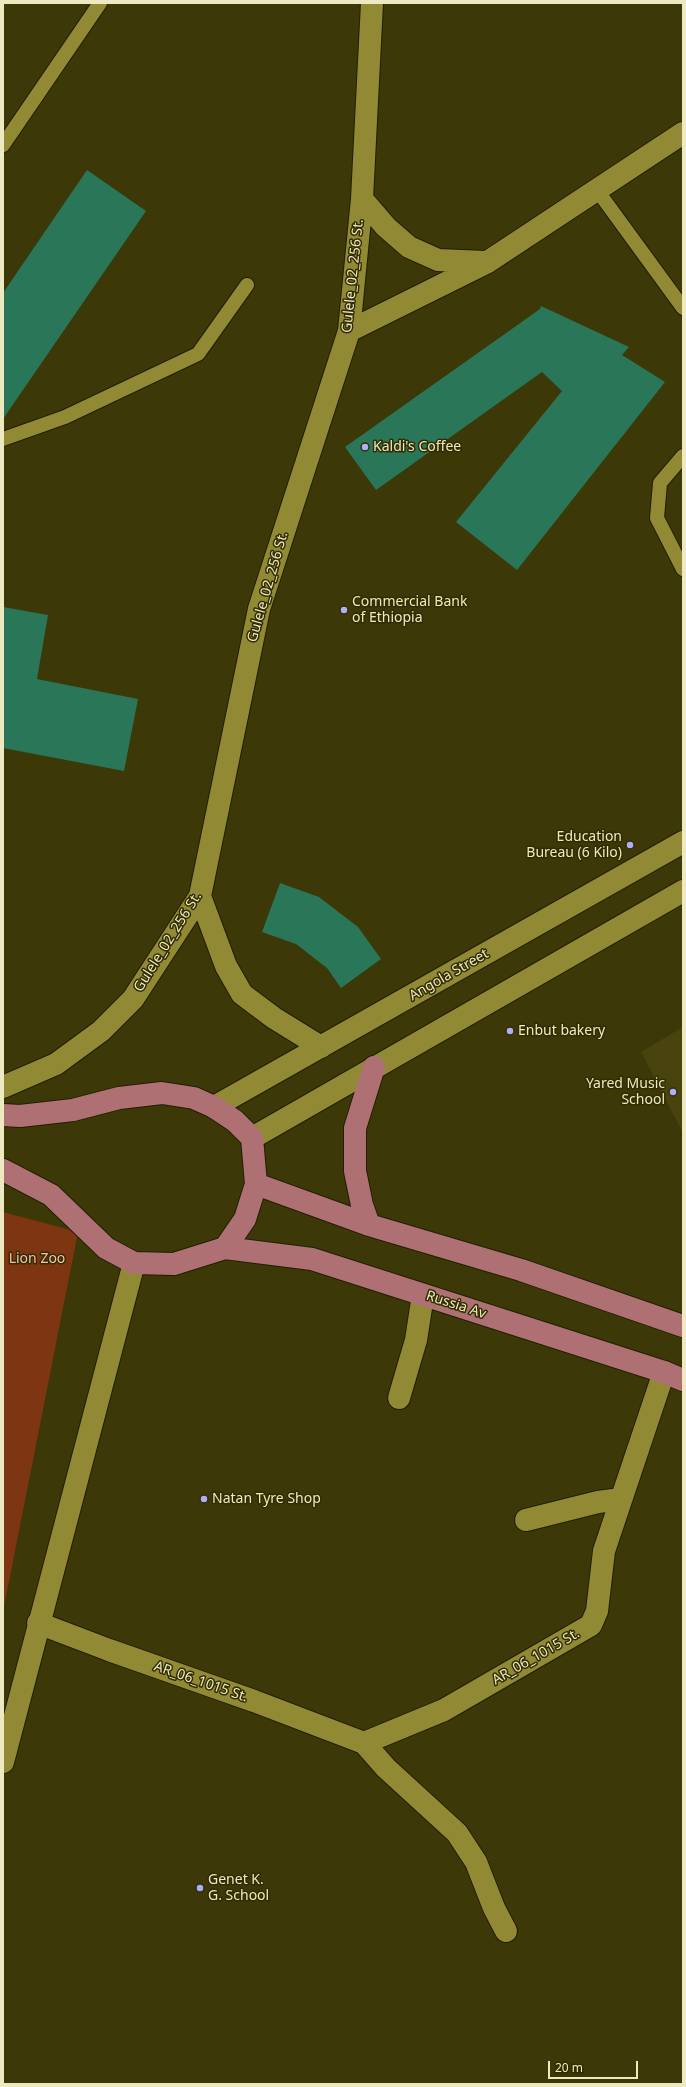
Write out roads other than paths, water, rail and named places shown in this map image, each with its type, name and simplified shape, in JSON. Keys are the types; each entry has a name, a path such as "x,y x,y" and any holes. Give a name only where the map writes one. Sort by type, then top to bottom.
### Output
{"main road":[{"name":"Gulele_02_256 St.","path":"3,1087 56,1064 101,1031 133,999 200,896 259,609 349,330 362,199 372,3"},
{"path":"349,330 486,262 683,133"},
{"path":"362,199 386,227 409,247 438,260 486,262"},
{"name":"Angola Street","path":"214,1107 683,842"},
{"path":"252,1138 683,891"},
{"path":"200,896 226,966 242,994 274,1018 321,1047"},
{"path":"369,1225 362,1205 355,1171 355,1128 374,1067"},
{"path":"5,1170 51,1195 106,1248 134,1263 174,1264 225,1248 245,1219 256,1184 252,1138 235,1121 214,1107 194,1098 162,1093 119,1098 73,1110 11,1115"},
{"path":"256,1184 369,1225 521,1270 683,1326"},
{"name":"Russia Av","path":"225,1248 312,1259 673,1376"},
{"path":"3,1762 38,1623 134,1263"},
{"path":"399,1398 414,1347 423,1295"},
{"name":"AR_06_1015 St.","path":"364,1743 444,1710 591,1625 596,1611 604,1551 621,1499 673,1376"},
{"path":"526,1520 598,1502 621,1499"},
{"name":"AR_06_1015 St.","path":"38,1623 109,1650 254,1701 364,1743 386,1768 457,1833 476,1862 494,1908 506,1931"}],"lane":[{"path":"3,145 100,3"},
{"path":"597,190 683,308"},
{"path":"3,439 65,418 198,354 247,285"},
{"path":"683,456 660,483 657,518 683,569"}],"place":[{"name":"Kaldi's Coffee","path":"365,447"},
{"name":"Commercial Bank of Ethiopia","path":"344,610"},
{"name":"Education Bureau (6 Kilo)","path":"630,845"},
{"name":"Enbut bakery","path":"510,1031"},
{"name":"Yared Music School","path":"673,1092"},
{"name":"Natan Tyre Shop","path":"204,1499"},
{"name":"Genet K. G. School","path":"200,1888"}],"park label":[{"name":"Lion Zoo","path":"37,1259"}]}
